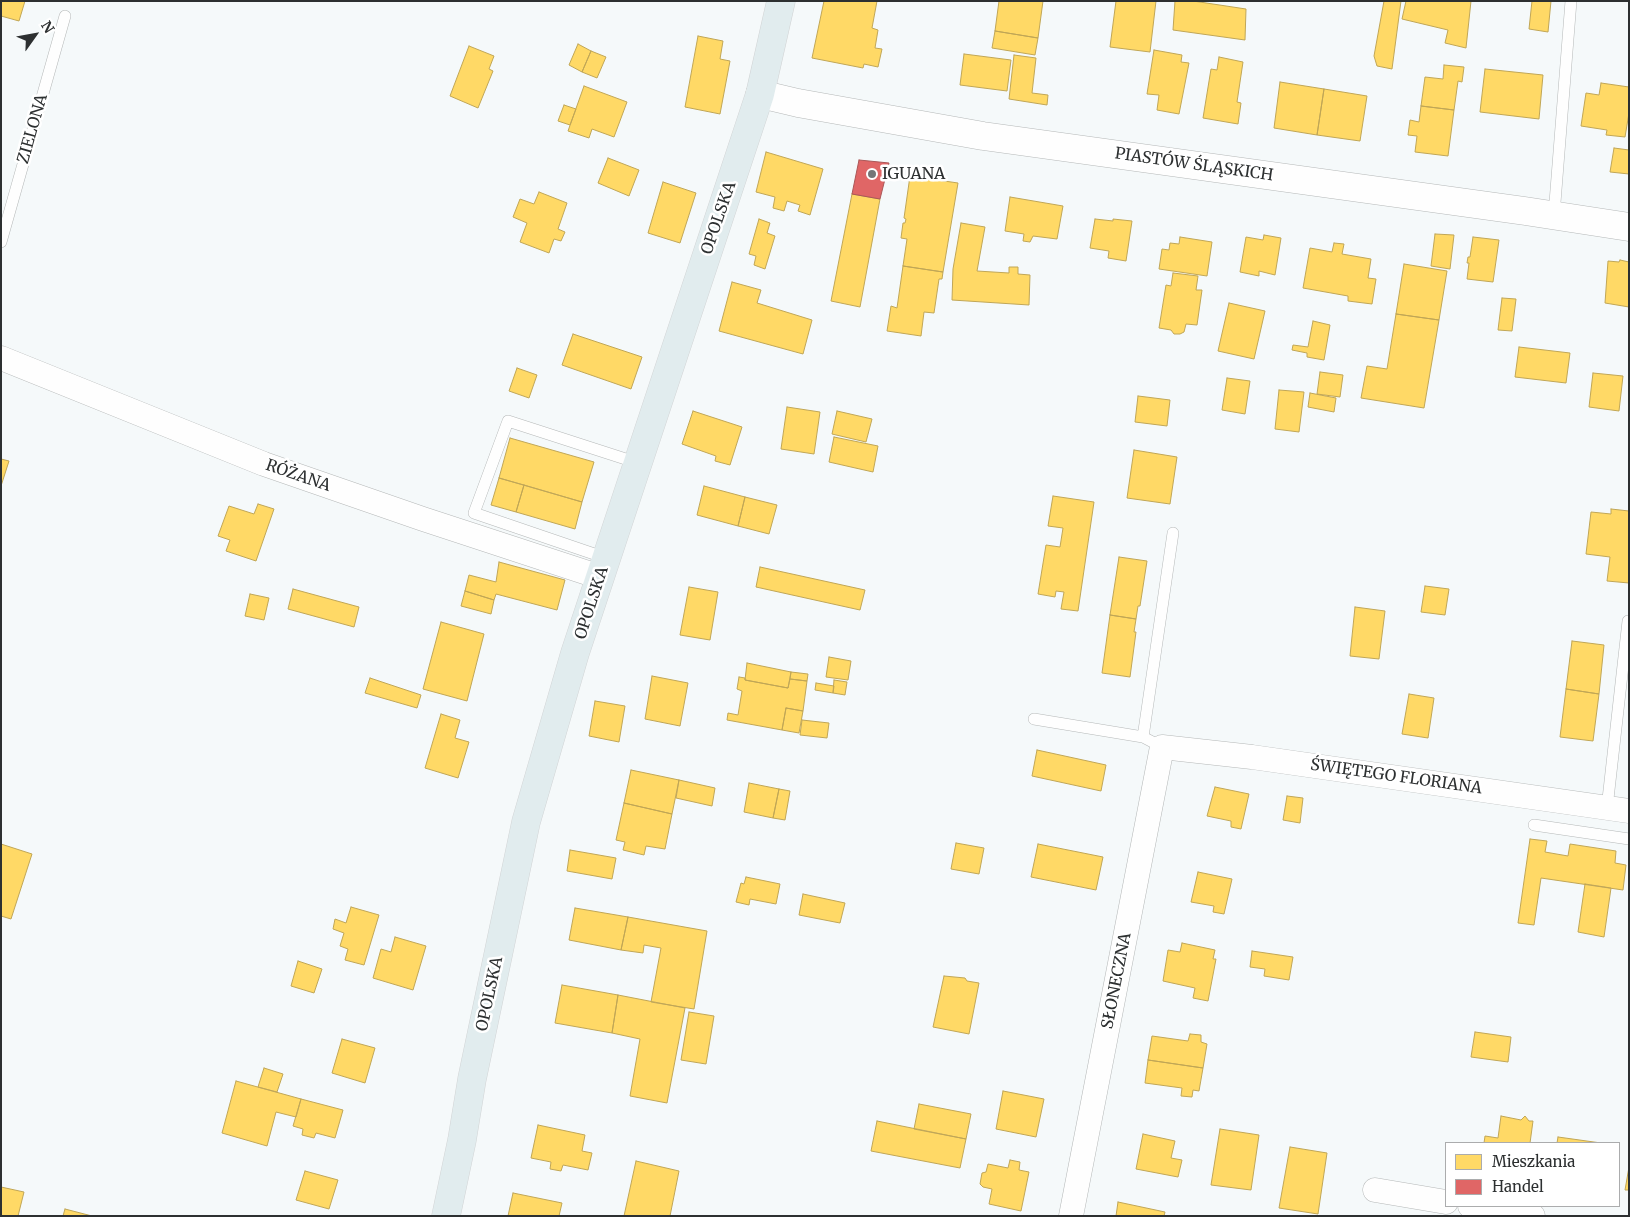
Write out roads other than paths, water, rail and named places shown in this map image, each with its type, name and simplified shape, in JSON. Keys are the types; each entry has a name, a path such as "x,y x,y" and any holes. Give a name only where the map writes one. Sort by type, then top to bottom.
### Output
{"main road":[{"name":"OPOLSKA","path":"446,1216 462,1140 472,1079 526,822 575,653 760,94 781,1"}],"street":[{"name":"PIASTÓW ŚLĄSKICH","path":"760,94 798,103 983,136 1629,227"},
{"name":"RÓŻANA","path":"1,358 264,464 423,519 604,567"},
{"name":"ŚWIĘTEGO FLORIANA","path":"1152,742 1618,809"},
{"name":"SŁONECZNA","path":"1071,1216 1152,742"},
{"path":"1375,1190 1445,1202"},
{"path":"1476,1207 1533,1216"}],"lane":[{"path":"1554,215 1571,1"},
{"name":"ZIELONA","path":"1,242 65,16"},
{"path":"604,567 474,513 508,421 638,463"},
{"path":"1034,719 1152,742 1173,533"},
{"path":"1618,809 1628,621"},
{"path":"1534,824 1629,839"}],"place":[{"name":"IGUANA","path":"872,174"}]}
